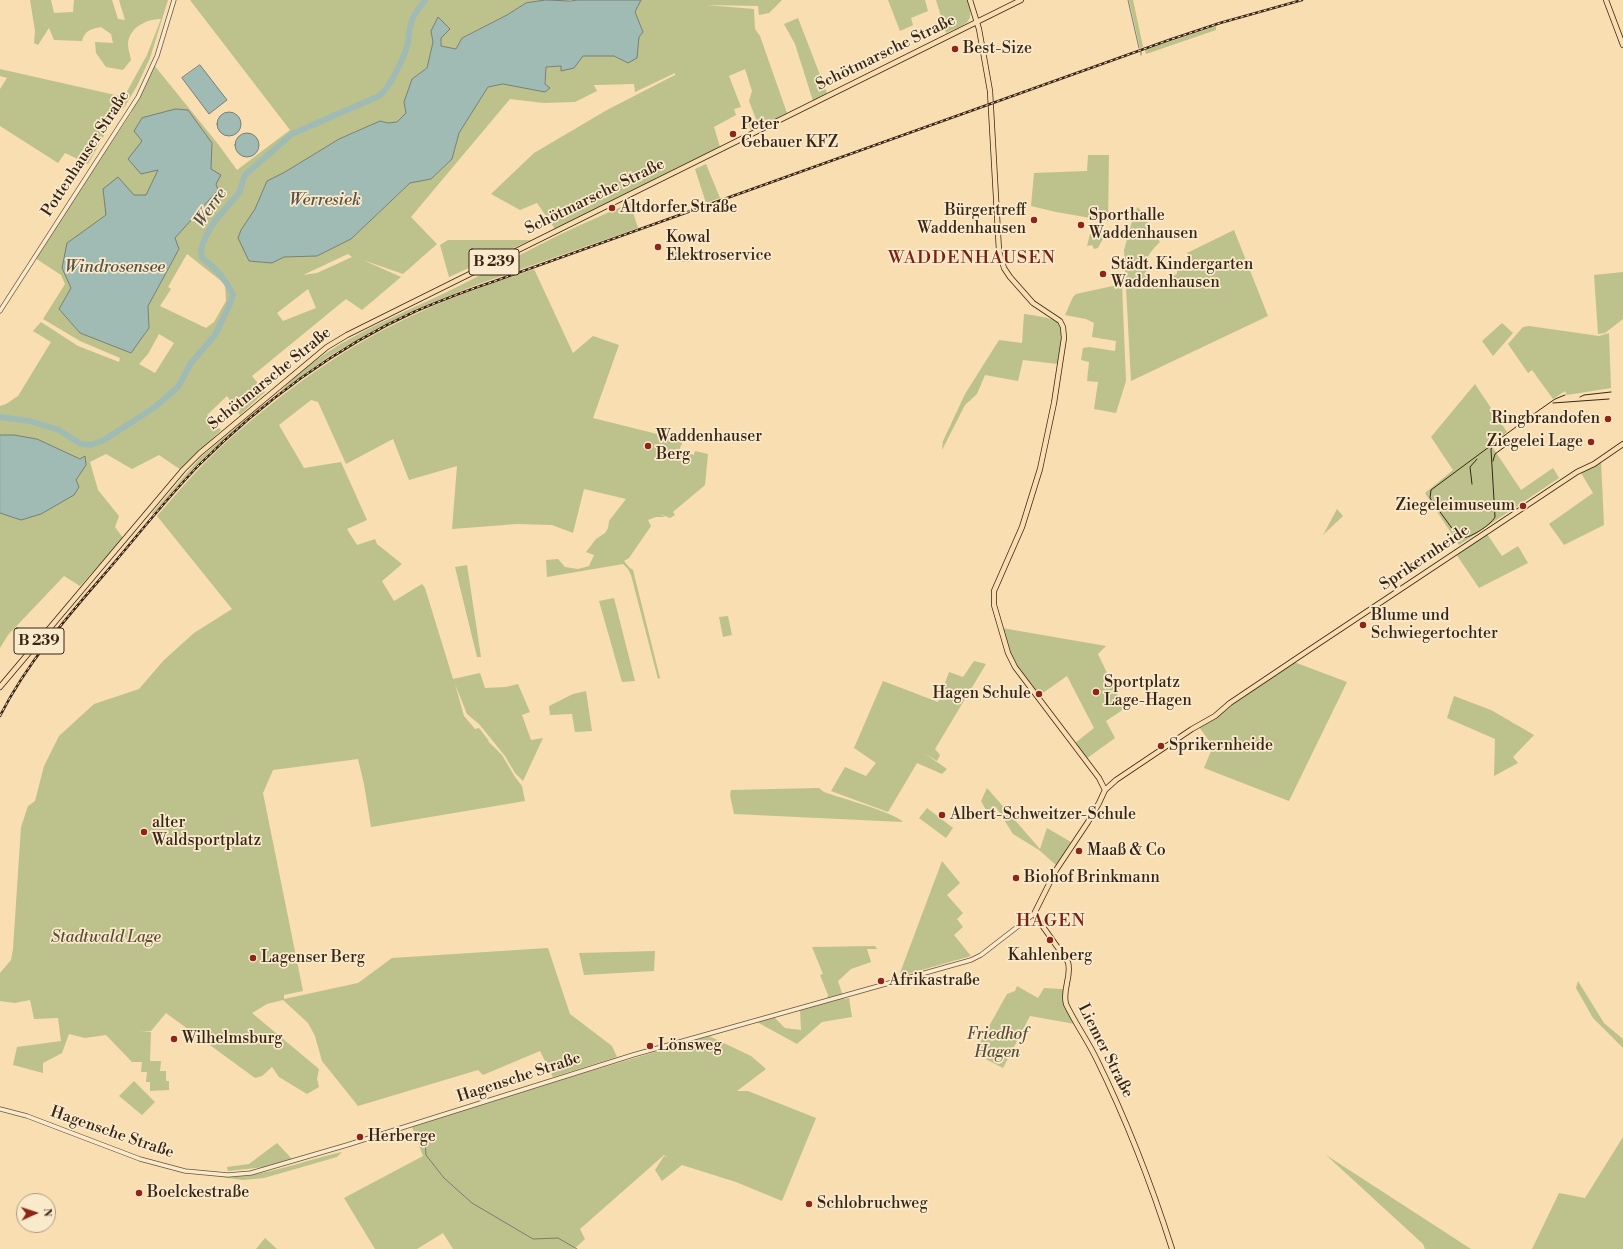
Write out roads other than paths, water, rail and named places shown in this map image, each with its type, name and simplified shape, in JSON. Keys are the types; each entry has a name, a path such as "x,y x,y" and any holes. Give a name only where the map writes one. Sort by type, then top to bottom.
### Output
{"main road":[{"path":"970,0 977,22 990,91 999,251 1001,261 1010,277 1033,303 1060,321 1063,327 1064,338 1054,403 1040,469 1022,527 994,591 994,605 1008,653 1015,667 1099,778 1104,790 1092,816 1056,870 1034,914"},
{"name":"Schötmarsche Straße","path":"0,687 194,459 215,439 327,347 347,335 1021,0"},
{"path":"1606,0 1623,45"},
{"name":"Sprikernheide","path":"1104,790 1162,748 1215,716 1306,652 1578,472 1594,464 1623,444"},
{"name":"Liemer Straße","path":"1034,914 1067,960 1070,971 1065,994 1066,1004 1097,1059 1115,1100 1158,1208 1172,1249"}],"street":[{"name":"Pottenhauser Straße","path":"0,311 138,97 157,56 174,0"},
{"name":"Hagensche Straße","path":"0,1110 27,1116 140,1159 185,1171 222,1175 251,1173 332,1150 633,1055 971,960 981,955 1034,914"}],"water":[{"name":"Werresiek","path":"546,0 641,0 635,12 643,32 639,37 637,58 628,63 614,56 583,56 574,68 561,71 561,66 546,67 545,84 550,88 545,92 503,84 488,87 459,133 452,159 431,179 410,183 351,239 317,256 284,257 272,263 249,261 238,238 241,230 255,209 267,181 285,172 339,139 380,121 388,123 397,122 406,113 404,102 412,79 427,68 433,42 431,31 438,17 450,29 441,38 441,46 456,49 462,38 507,15 526,3"},
{"path":"200,65 227,100 209,114 182,78"},
{"name":"Windrosensee","path":"176,109 188,110 212,143 211,169 221,175 216,184 218,190 175,238 179,249 148,306 149,328 131,353 80,333 59,309 71,288 62,268 67,243 106,215 103,189 118,177 134,195 146,195 158,170 141,174 128,159 142,141 134,131 142,118"},
{"path":"229,112 237,116 241,124 237,132 229,136 221,132 217,124 221,116"},
{"path":"247,133 256,136 259,145 256,154 247,157 238,154 235,145 238,136"},
{"path":"0,435 14,435 37,439 80,459 85,456 86,465 76,480 79,487 74,495 41,514 21,520 0,513"}],"waterway":[{"name":"Werre","path":"0,417 30,421 59,430 81,444 91,445 104,440 155,407 178,387 191,363 215,335 233,295 220,274 202,258 201,249 214,222 239,193 245,175 292,134 379,96 383,92 388,86 400,63 408,42 409,30 412,21 425,0"},
{"path":"1128,0 1139,48"},
{"path":"421,1132 425,1140 426,1155 444,1178 472,1203 533,1239 558,1238 577,1249"}],"tram line":[{"path":"1580,397 1584,395 1611,392"},
{"path":"1494,443 1491,449 1495,517 1489,524 1479,531 1468,537 1459,538 1430,498 1431,490 1528,418 1555,399 1565,395"},
{"path":"1553,403 1609,399"},
{"path":"1493,461 1495,454 1514,440"},
{"path":"1472,484 1470,467 1477,459"}],"railway":[{"path":"0,716 23,676 78,604 164,503 199,465 248,420 301,378 329,359 386,325 416,311 465,292 1169,40 1220,23 1302,0"}],"place":[{"name":"Best-Size","path":"955,49"},
{"name":"Peter Gebauer KFZ","path":"733,134"},
{"name":"Altdorfer Straße","path":"612,208"},
{"name":"Bürgertreff Waddenhausen","path":"1034,220"},
{"name":"Sporthalle Waddenhausen","path":"1081,225"},
{"name":"Kowal Elektroservice","path":"658,247"},
{"name":"Städt. Kindergarten Waddenhausen","path":"1103,274"},
{"name":"Ringbrandofen","path":"1608,419"},
{"name":"Ziegelei Lage","path":"1591,442"},
{"name":"Waddenhauser Berg","path":"648,446"},
{"name":"Ziegeleimuseum","path":"1523,506"},
{"name":"Blume und Schwiegertochter","path":"1363,625"},
{"name":"Sportplatz Lage-Hagen","path":"1096,692"},
{"name":"Hagen Schule","path":"1039,694"},
{"name":"Sprikernheide","path":"1161,746"},
{"name":"Albert-Schweitzer-Schule","path":"942,815"},
{"name":"alter Waldsportplatz","path":"144,832"},
{"name":"Maaß & Co","path":"1079,851"},
{"name":"Biohof Brinkmann","path":"1016,878"},
{"name":"Kahlenberg","path":"1050,940"},
{"name":"Lagenser Berg","path":"253,958"},
{"name":"Afrikastraße","path":"881,981"},
{"name":"Wilhelmsburg","path":"174,1039"},
{"name":"Lönsweg","path":"650,1046"},
{"name":"Herberge","path":"360,1137"},
{"name":"Boelckestraße","path":"139,1193"},
{"name":"Schlobruchweg","path":"809,1204"}],"district":[{"name":"WADDENHAUSEN","path":"972,259"},
{"name":"HAGEN","path":"1051,922"}],"park label":[{"name":"Stadtwald Lage","path":"106,938"},
{"name":"Friedhof Hagen","path":"997,1044"}]}
